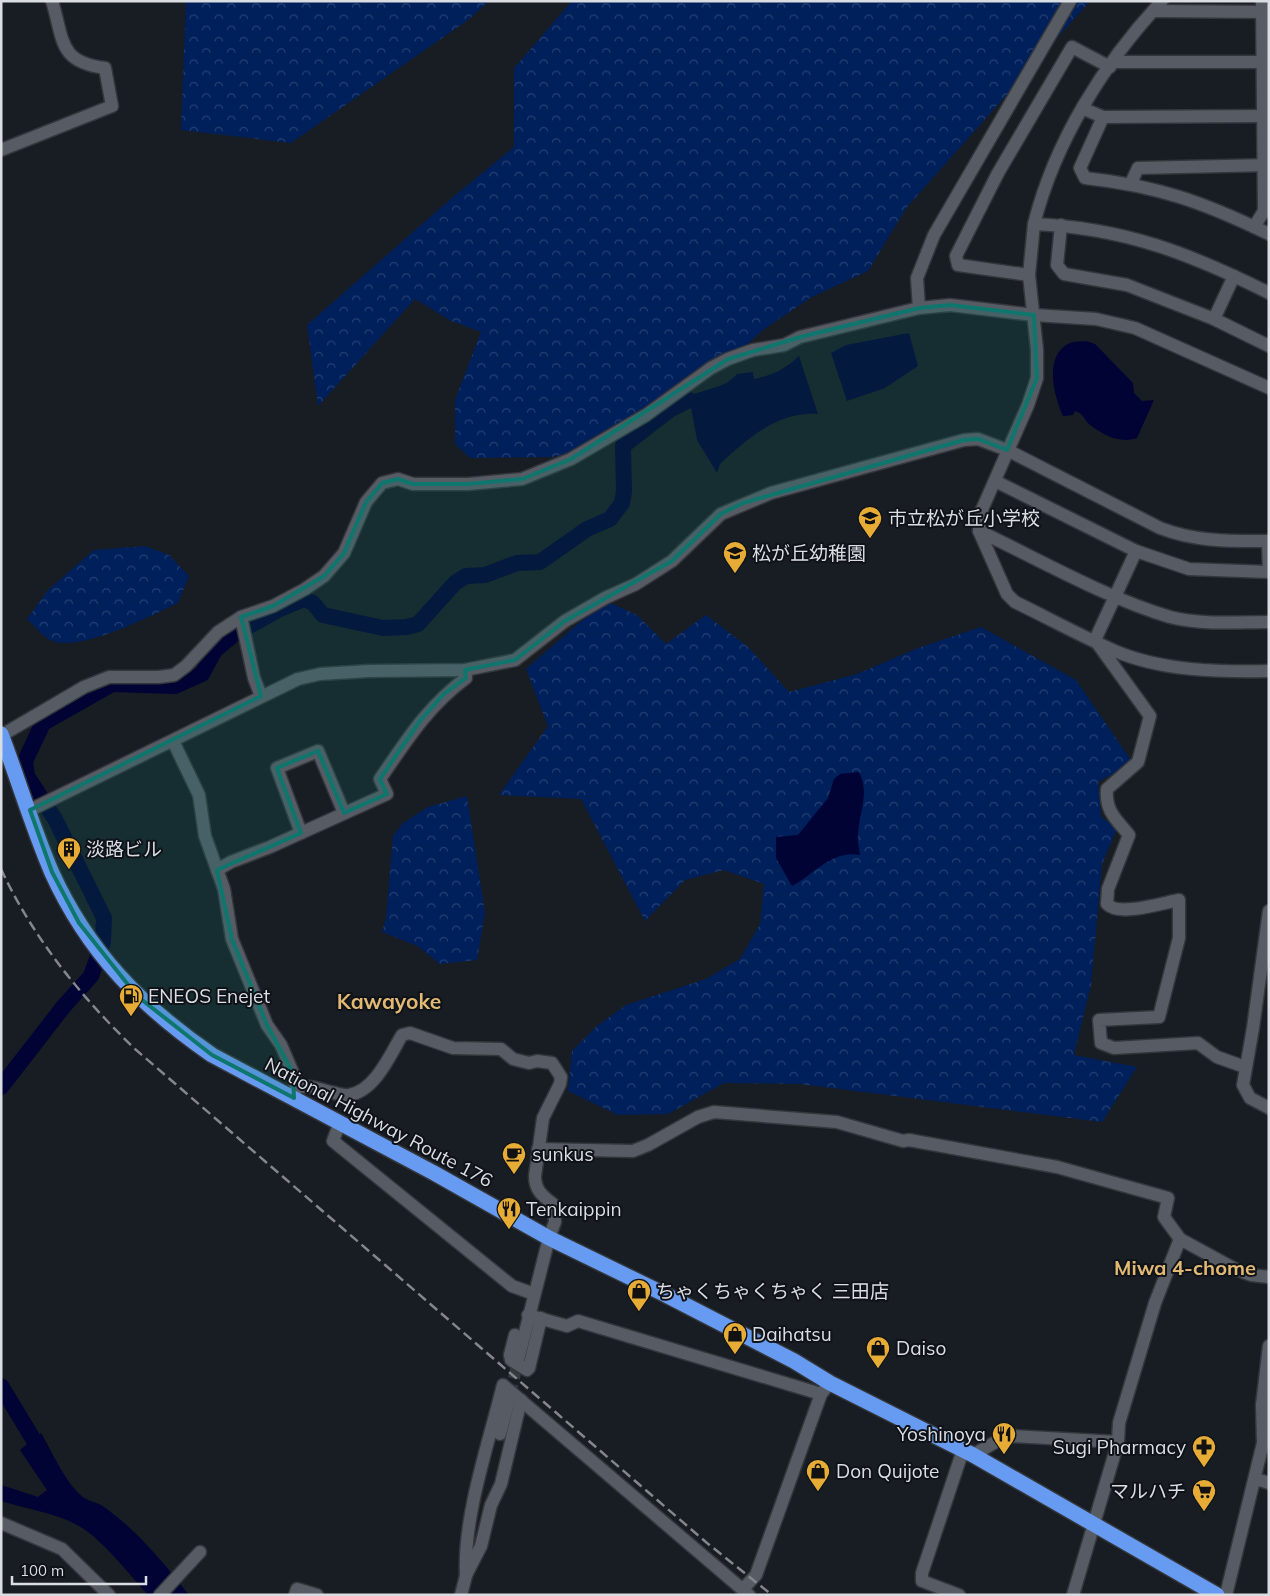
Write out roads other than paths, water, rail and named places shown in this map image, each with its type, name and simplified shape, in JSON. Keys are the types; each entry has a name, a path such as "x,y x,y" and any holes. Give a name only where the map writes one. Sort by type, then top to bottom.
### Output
{"highway":[{"name":"National Highway Route 176","path":"2,734 40,806 52,872 79,922 101,953 137,996 188,1039 212,1055 295,1093 340,1122 549,1238 718,1322 825,1389 968,1452 1217,1595"}],"street":[{"path":"1,150 112,106 105,68 79,62 69,55 63,41 52,1"},
{"path":"919,308 917,278 934,235 1070,1"},
{"path":"1254,227 1266,211 1264,8 1157,6 1111,64 1055,159 1044,188 1034,224 1029,275 1037,350 1037,378 1028,405 980,514 979,531 1007,594 1015,602 1116,651 1175,667 1238,672 1269,671"},
{"path":"1029,275 958,265 956,256 998,174 1072,47 1111,64 1266,62"},
{"path":"1084,109 1102,117 1266,116"},
{"path":"1102,117 1080,168 1085,178 1131,183 1172,193 1206,205 1269,234"},
{"path":"1131,183 1138,168 1266,165"},
{"path":"1034,224 1061,225 1107,231 1169,248 1269,293"},
{"path":"1061,225 1057,265 1064,274 1127,285 1214,319 1269,346"},
{"path":"1214,319 1234,276"},
{"path":"2,734 84,687 109,677 159,678 174,675 186,666 218,632 243,625 324,576 344,553 366,502 382,483 398,479 413,484 468,484 522,479 571,459 646,415 711,368 728,359 753,350 784,345 800,337 919,308 950,305 1034,315 1096,318 1135,328 1269,388"},
{"path":"40,806 298,679 320,674 369,670 464,670 515,660 565,621 605,598 636,584 672,561 721,514 743,503 772,493 964,440 978,439 1007,450 1160,528 1180,535 1210,541 1269,541 1269,571 1189,569 1136,551 995,481"},
{"path":"979,531 1117,596 1171,617 1199,621 1269,622"},
{"path":"1095,640 1117,596 1136,551"},
{"path":"243,625 254,678 261,696"},
{"path":"1095,640 1150,716 1138,762 1107,789 1105,802 1109,810 1130,836 1108,890 1107,904 1111,908 1118,910 1179,900 1179,938 1159,1017 1099,1020 1101,1043 1114,1048 1198,1043 1217,1057 1245,1067"},
{"path":"217,870 231,862 301,834 387,794 380,779 420,721 444,694 466,678 464,670"},
{"path":"173,741 199,795 205,836 224,889 232,939 267,1025 281,1045 293,1073 295,1093 308,1086 348,1096 358,1092 367,1086 385,1065 402,1035 410,1033 453,1048 501,1048 513,1059 529,1063 537,1061 552,1064 561,1077 560,1084 543,1118 535,1185 539,1194 554,1205 556,1211 555,1222 530,1293 510,1355 511,1360 524,1370 529,1368 535,1317 530,1293"},
{"path":"301,834 277,768 318,750 344,813"},
{"path":"1269,911 1243,1085 1250,1098 1269,1108"},
{"path":"538,1149 633,1151 648,1145 698,1117 714,1112 837,1122 903,1141 909,1140 1057,1167 1168,1198 1164,1217 1180,1239 1235,1269 1251,1275 1269,1277"},
{"path":"340,1122 333,1141 512,1286 530,1293"},
{"path":"1073,1595 1118,1442 1119,1423 1155,1303 1180,1239"},
{"path":"511,1394 746,1592 756,1575 825,1389 578,1321 567,1326 535,1317"},
{"path":"518,1360 535,1317"},
{"path":"1226,1595 1256,1479 1263,1443 1269,1346"},
{"path":"466,1575 465,1550 469,1527 511,1394"},
{"path":"461,1595 466,1575 481,1546 491,1505 501,1484 511,1394"},
{"path":"960,1595 922,1581 922,1573 968,1452 1012,1436 1118,1442"},
{"path":"1256,1479 1269,1483"},
{"path":"1,1523 62,1549 109,1595"},
{"path":"160,1595 200,1552"},
{"path":"295,1595 297,1589 317,1595"}],"waterway":[{"path":"1,1087 64,1006 91,976 103,942 104,918 55,819 27,776 25,761 43,723 112,684 175,686 202,674 215,650 233,635 278,610 304,599 313,603 323,615 383,628 407,627 418,624 455,583 466,576 485,575 517,563 540,562 587,529 610,519 622,503 624,492 623,446 671,409 689,400"},
{"path":"1,1386 44,1457"}],"tunnel":[{"path":"510,1396 518,1360"}],"railway":[{"path":"1,869 43,943 96,1009 135,1049 707,1543 772,1595"}],"place":[{"name":"市立松が丘小学校","path":"870,539"},
{"name":"松が丘幼稚園","path":"735,574"},
{"name":"淡路ビル","path":"69,870"},
{"name":"ENEOS Enejet","path":"131,1017"},
{"name":"sunkus","path":"514,1175"},
{"name":"Tenkaippin","path":"509,1230"},
{"name":"ちゃくちゃくちゃく 三田店","path":"639,1312"},
{"name":"Daihatsu","path":"735,1355"},
{"name":"Daiso","path":"878,1369"},
{"name":"Yoshinoya","path":"1004,1455"},
{"name":"Sugi Pharmacy","path":"1204,1468"},
{"name":"Don Quijote","path":"818,1492"},
{"name":"マルハチ","path":"1204,1512"}],"district":[{"name":"Kawayoke","path":"389,1001"},
{"name":"Miwa 4-chome","path":"1185,1267"}]}
